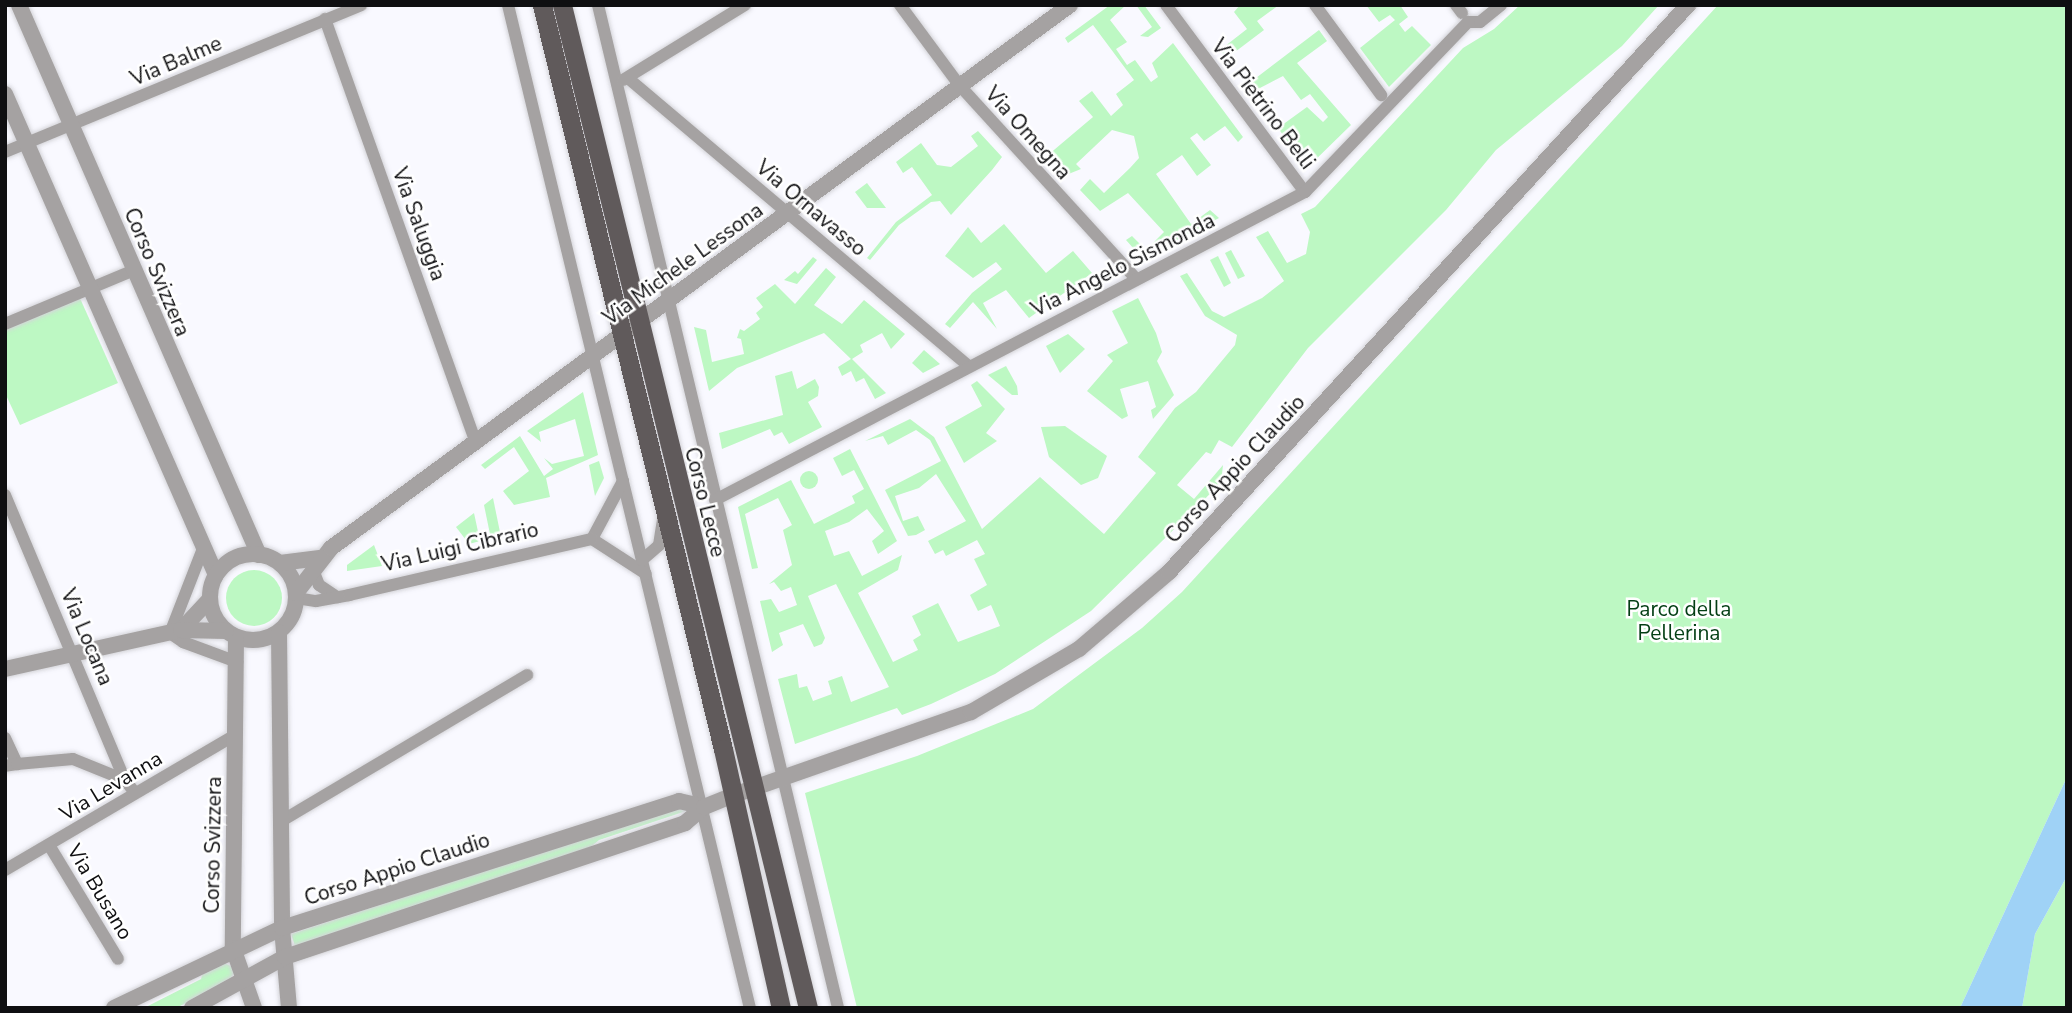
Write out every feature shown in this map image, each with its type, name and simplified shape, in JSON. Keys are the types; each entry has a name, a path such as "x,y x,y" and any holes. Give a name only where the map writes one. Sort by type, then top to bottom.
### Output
{"main road":[{"name":"Corso Lecce","path":"542,5 665,510 781,1008"},
{"name":"Corso Lecce","path":"562,5 807,1008"}],"street":[{"name":"Corso Svizzera","path":"19,5 132,271 259,555"},
{"name":"Via Balme","path":"5,152 361,5"},
{"path":"508,5 622,481 704,807 750,1008"},
{"name":"Corso Lecce","path":"598,5 623,80 668,302 838,1008"},
{"path":"623,80 745,5"},
{"name":"Via Omegna","path":"900,5 960,86 1136,279"},
{"name":"Via Michele Lessona","path":"296,595 316,562 1070,5"},
{"name":"Via Pietrino Belli","path":"1166,5 1305,192"},
{"path":"1315,5 1381,95"},
{"name":"Via Angelo Sismonda","path":"715,500 1305,192 1468,22 1480,22 1501,5"},
{"name":"Corso Appio Claudio","path":"192,1008 285,957 685,823 704,807 731,796 971,712 1044,672 1111,626 1256,479 1688,5"},
{"name":"Via Saluggia","path":"325,19 476,442"},
{"name":"Via Ornavasso","path":"623,80 969,366"},
{"path":"5,94 216,575"},
{"path":"5,324 132,271"},
{"path":"622,481 592,539 631,568 646,574"},
{"name":"Via Locana","path":"5,495 125,780 135,793"},
{"name":"Corso Lecce","path":"642,560 659,545 665,510"},
{"name":"Via Luigi Cibrario","path":"296,595 307,601 337,597 592,539"},
{"path":"176,631 204,547"},
{"path":"5,669 176,631 231,634 258,640 279,632 292,617 296,595 279,563 259,555 235,559 216,575 210,599 176,631"},
{"path":"316,562 319,585 337,597"},
{"name":"Via Michele Lessona","path":"279,563 316,562"},
{"path":"210,599 231,634"},
{"path":"176,631 183,642 237,663"},
{"path":"279,632 282,928 289,1008"},
{"name":"Corso Svizzera","path":"231,634 237,663 233,948 254,1008"},
{"path":"283,820 527,675"},
{"name":"Via Levanna","path":"5,870 235,735"},
{"path":"5,738 11,765 73,759 125,780"},
{"name":"Corso Appio Claudio","path":"114,1008 233,948 282,928 679,801 704,807"},
{"name":"Via Busano","path":"49,845 118,959"}],"green space":[{"path":"1110,5 1126,5 1110,20 1127,42 1116,49 1127,65 1135,60 1151,82 1158,77 1152,63 1173,43 1243,137 1238,142 1225,126 1204,141 1197,133 1190,138 1211,165 1197,176 1182,155 1156,174 1191,224 1210,210 1219,218 1142,258 1126,240 1132,236 1146,250 1164,232 1128,193 1100,211 1080,190 1090,179 1104,193 1130,168 1139,158 1134,136 1112,130 1076,164 1081,169 1066,175 1048,155 1093,117 1079,101 1092,91 1111,116 1123,105 1116,94 1134,80 1093,25 1068,43 1065,38"},
{"path":"1136,5 1144,5 1161,28 1148,37 1140,36 1152,27"},
{"path":"1240,5 1279,5 1257,21 1264,30 1227,58 1220,50 1247,29 1234,12"},
{"path":"1366,5 1400,5 1408,17 1399,24 1405,32 1412,26 1431,45 1389,87 1360,48 1395,20 1390,15 1379,22"},
{"path":"1520,5 1659,5 1622,46 1496,150 1446,210 1308,348 1232,447 1219,440 1211,454 1206,452 1177,485 1194,499 1223,465 1221,483 1091,611 995,674 931,704 902,715 897,708 795,744 778,679 797,674 799,688 807,686 813,701 832,694 828,681 842,676 851,702 889,687 836,584 808,596 825,638 822,644 814,647 803,624 779,633 783,645 772,652 760,601 771,599 779,612 797,605 791,587 781,591 774,582 769,584 792,565 783,530 792,525 778,498 745,514 758,568 752,569 738,507 791,480 814,524 855,503 852,496 864,489 854,470 842,476 833,458 850,449 897,541 878,554 872,541 884,531 867,509 849,522 825,531 834,556 849,551 862,576 902,555 898,570 858,593 893,662 918,650 913,640 921,635 912,616 938,603 958,642 1000,626 991,605 978,611 970,595 987,585 974,559 985,554 977,540 946,556 943,550 935,554 928,541 966,521 936,474 919,488 895,496 903,521 918,516 925,530 916,535 908,536 885,490 941,461 930,440 916,430 888,445 883,436 865,441 910,419 934,437 982,529 1040,477 1104,534 1156,473 1138,457 1175,408 1196,392 1235,345 1237,335 1205,316 1180,276 1187,273 1212,311 1224,317 1262,298 1284,281 1256,237 1268,231 1287,263 1306,254 1310,232 1301,214 1315,207 1463,48 1494,29"},
{"name":"Parco della Pellerina","path":"1718,5 2067,5 2067,777 1960,1008 857,1008 805,793 917,756 1033,709 1142,628 1182,592"},
{"path":"1319,30 1327,41 1297,63 1351,125 1307,168 1278,128 1307,107 1323,122 1328,117 1310,94 1301,100 1283,76 1258,89 1252,81"},
{"path":"978,131 1002,157 992,170 951,215 940,201 931,202 899,225 870,260 867,258 896,222 932,195 912,167 903,173 896,162 921,143 937,165 951,167 978,146 971,136"},
{"path":"867,183 886,208 867,208 855,192"},
{"path":"1004,224 1046,273 1073,251 1092,273 1029,318 1006,290 983,303 997,329 973,302 950,328 945,324 972,293 1002,269 996,262 973,278 945,256 968,227 981,243"},
{"path":"1231,250 1245,276 1238,279 1225,253"},
{"path":"1218,256 1231,283 1224,287 1210,260"},
{"path":"813,257 817,260 797,284 784,280 795,271 798,274"},
{"path":"826,268 836,277 814,305 842,324 864,300 905,334 891,349 882,333 860,345 863,352 852,359 886,393 875,399 864,378 856,382 851,371 842,376 838,367 851,359 824,333 737,368 709,391 694,327 706,330 712,362 744,354 741,339 737,338 740,329 744,331 760,319 756,313 763,307 756,298 775,284 795,304"},
{"path":"79,296 118,383 20,425 5,393 5,327"},
{"path":"1138,298 1156,333 1162,352 1157,361 1174,395 1153,419 1151,410 1156,407 1148,381 1120,389 1128,416 1122,419 1087,391 1113,361 1107,355 1128,343 1112,311"},
{"path":"1068,334 1085,349 1060,373 1046,346"},
{"path":"924,350 940,364 923,373 912,363"},
{"path":"1006,366 1017,386 1018,395 1012,395 988,375"},
{"path":"792,371 797,389 815,379 819,387 818,396 808,402 822,427 789,444 782,432 774,436 770,429 722,449 719,433 783,415 775,376"},
{"path":"977,381 1005,409 986,433 997,441 964,463 945,427 982,406 971,385"},
{"path":"583,392 598,455 546,478 550,497 514,505 503,491 529,471 514,447 485,469 481,465 520,436 544,476 553,469 544,458 552,464 584,456 575,419 539,432 541,442 527,431"},
{"path":"1065,426 1107,456 1098,478 1081,485 1049,457 1041,427"},
{"path":"599,461 604,478 595,496 589,465"},
{"path":"809,471 815,474 818,480 815,486 809,489 803,486 800,480 803,474"},
{"path":"493,498 501,537 491,539 484,505"},
{"path":"474,513 480,541 469,544 456,527"},
{"path":"374,545 382,566 347,571 347,565"},
{"path":"254,570 265,572 274,578 280,587 280,609 274,618 265,624 254,626 243,624 234,618 228,609 226,598 228,587 234,578 243,572"},
{"path":"690,804 692,809 599,840 586,851 295,946 291,934"},
{"path":"2067,876 2067,1008 2022,1008 2035,934"},
{"path":"222,962 233,967 234,974 226,983 176,1008 144,1008 201,979 203,971"}],"water":[{"path":"2067,777 2067,876 2035,934 2022,1008 1960,1008"}]}
